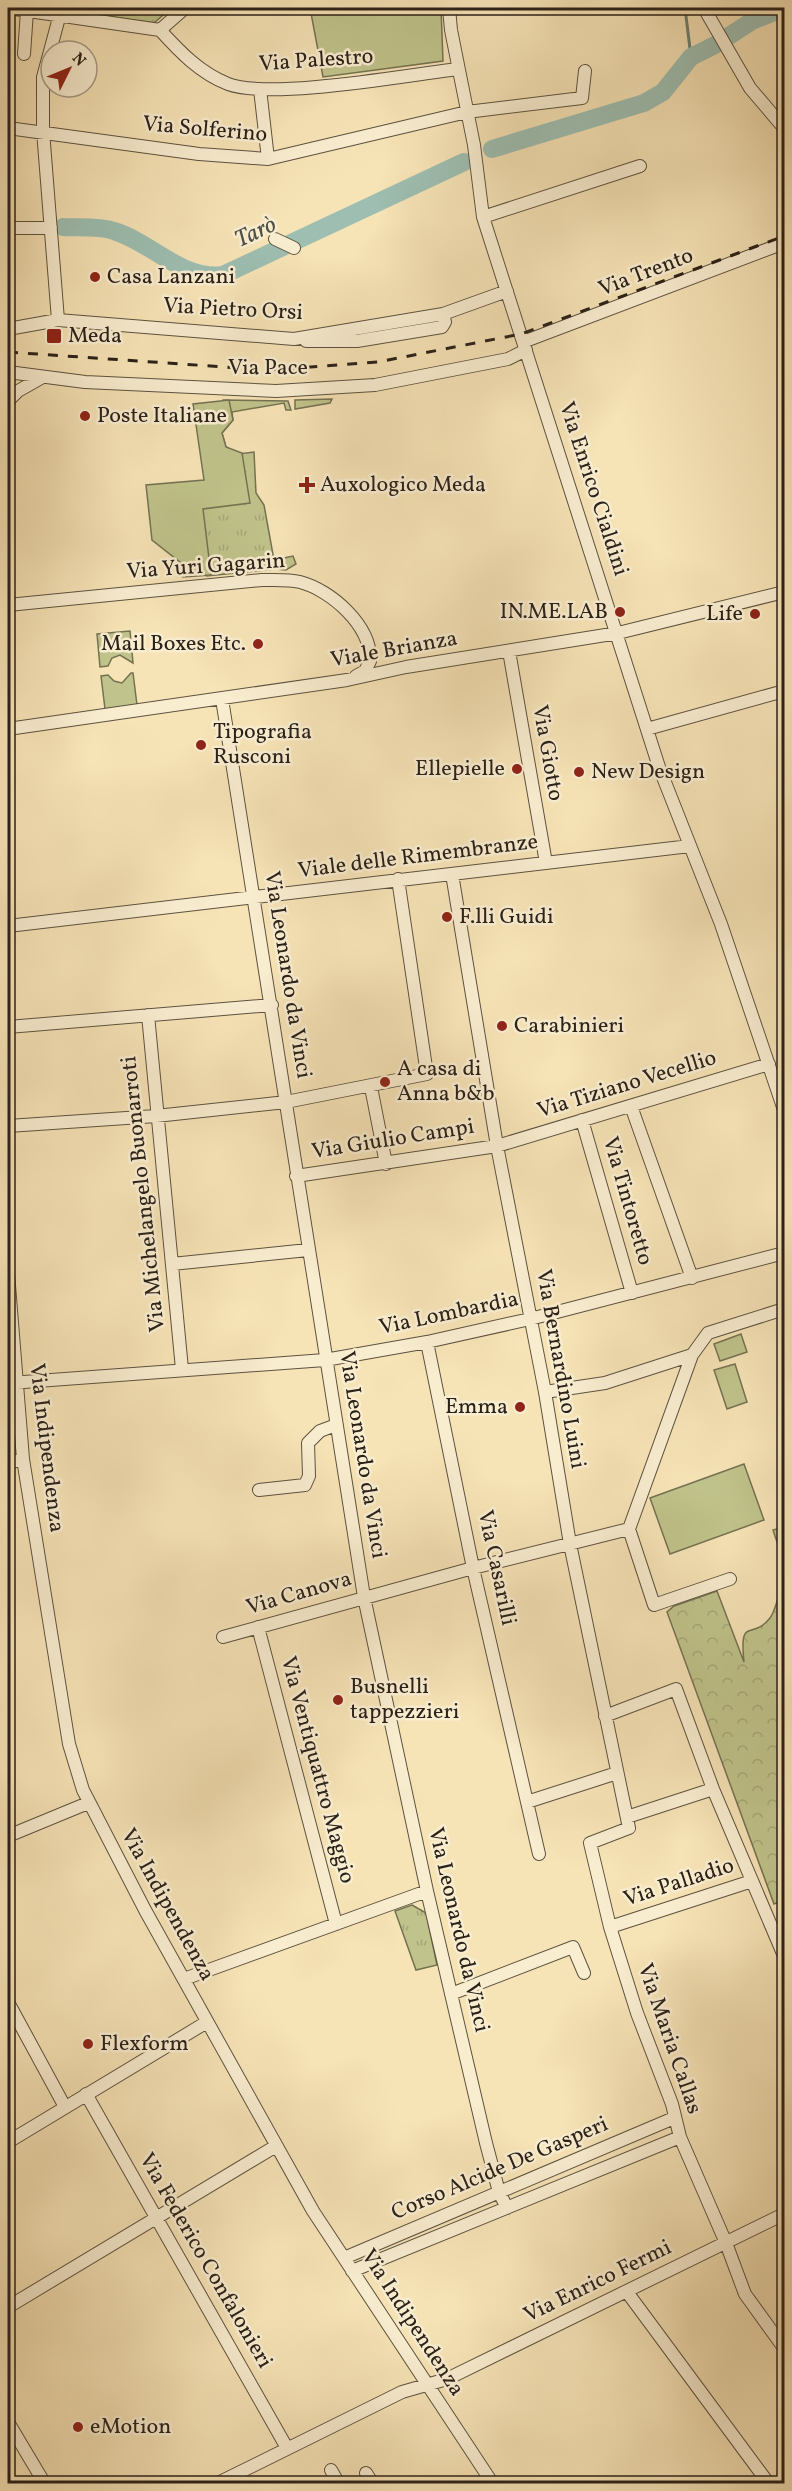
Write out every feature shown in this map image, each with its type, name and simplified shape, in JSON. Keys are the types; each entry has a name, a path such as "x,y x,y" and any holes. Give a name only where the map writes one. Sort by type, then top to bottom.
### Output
{"street":[{"path":"8,8 160,30 185,8"},
{"name":"Via Enrico Cialdini","path":"450,8 483,217 647,729 721,924 784,1110"},
{"path":"704,8 750,88 770,115 784,128"},
{"path":"24,54 27,11"},
{"path":"58,320 43,131 43,77 60,14"},
{"name":"Via Palestro","path":"160,30 188,61 229,84 260,89 313,86 458,69"},
{"name":"Via Solferino","path":"8,128 199,154 268,159 467,112 582,98 585,72"},
{"path":"260,89 268,159"},
{"path":"770,115 784,113"},
{"path":"483,217 640,166"},
{"path":"8,228 51,228"},
{"path":"275,239 294,248"},
{"name":"Via Trento","path":"524,346 784,243"},
{"name":"Via Pietro Orsi","path":"8,329 58,320 294,339 444,318 507,291"},
{"name":"Via Pace","path":"8,372 41,378 187,388 276,391 336,388 375,385 446,372 508,358 524,346"},
{"path":"8,401 18,391 41,378"},
{"name":"Via Yuri Gagarin","path":"8,605 286,580 313,587 335,601 356,622 369,645 384,664 406,667"},
{"name":"Viale Brianza","path":"8,729 347,680 406,667 618,633 784,592"},
{"path":"347,680 368,667 371,653 369,645"},
{"name":"Via Giotto","path":"509,651 546,863"},
{"path":"647,729 784,691"},
{"name":"Via Leonardo da Vinci","path":"222,699 364,1597 427,1892 499,2193 507,2208"},
{"name":"Viale delle Rimembranze","path":"8,926 690,846"},
{"name":"Via Bernardino Luini","path":"452,874 497,1146 545,1392 570,1544 627,1817"},
{"path":"8,1126 156,1116 286,1102 371,1087 427,1074 398,879"},
{"path":"8,1027 272,1005"},
{"name":"Via Michelangelo Buonarroti","path":"148,1015 182,1369"},
{"name":"Via Tiziano Vecellio","path":"497,1146 770,1064"},
{"path":"371,1087 386,1164"},
{"path":"631,1106 692,1278"},
{"name":"Via Tintoretto","path":"582,1120 632,1293"},
{"name":"Via Giulio Campi","path":"296,1176 497,1146"},
{"path":"172,1264 308,1250"},
{"name":"Via Lombardia","path":"12,1383 325,1360 428,1342 692,1278 784,1253"},
{"name":"Via Indipendenza","path":"8,1273 12,1383 23,1459 69,1744 88,1803 276,2146 352,2271 493,2484"},
{"path":"730,1579 654,1605 629,1529 692,1355 708,1333 784,1309"},
{"name":"Via Casarilli","path":"428,1342 473,1568 539,1854"},
{"path":"545,1392 605,1383 692,1355"},
{"path":"259,1490 305,1485 309,1476 308,1443 320,1431 336,1425"},
{"path":"8,1462 23,1459"},
{"name":"Via Canova","path":"223,1637 473,1568 629,1529"},
{"name":"Via Ventiquattro Maggio","path":"258,1628 336,1924"},
{"path":"605,1716 676,1689 713,1790 752,1881"},
{"path":"527,1802 617,1773"},
{"path":"627,1817 713,1790"},
{"path":"8,1836 88,1803"},
{"name":"Via Maria Callas","path":"627,1817 629,1828 590,1843 610,1927 637,2013 672,2104 680,2137 726,2243 745,2294 784,2348"},
{"name":"Via Palladio","path":"610,1927 752,1881 784,1956"},
{"path":"184,1979 427,1892"},
{"path":"451,1994 573,1947 584,1972"},
{"path":"8,2002 65,2107"},
{"path":"8,2142 207,2022"},
{"name":"Via Federico Confalonieri","path":"86,2094 287,2448"},
{"name":"Corso Alcide De Gasperi","path":"344,2258 674,2118"},
{"name":"Corso Alcide De Gasperi","path":"352,2271 680,2137"},
{"path":"8,2307 276,2146"},
{"name":"Via Enrico Fermi","path":"216,2484 237,2479 287,2448 402,2392 447,2379 784,2214"},
{"path":"627,2292 769,2484"},
{"path":"8,2422 45,2484"},
{"path":"331,2470 339,2484"}],"green space":[{"path":"51,8 171,8 154,23"},
{"path":"310,8 441,8 443,61 323,77"},
{"path":"332,399 330,403 295,409 295,400"},
{"path":"223,400 288,401 291,410 286,410 284,403 232,412 233,420 222,433 226,447 238,454 254,452 256,493 264,505 274,560 293,556 296,564 286,570 275,569 207,576 195,501 224,457 215,410"},
{"path":"229,400 233,420 222,433 226,447 242,453 250,503 203,509 211,575 183,577 181,563 152,540 146,485 204,480 193,404"},
{"path":"130,631 133,663 120,655 112,658 108,666 100,667 97,634"},
{"path":"133,673 137,705 105,709 101,676 108,675 114,681 122,683"},
{"path":"741,1334 747,1352 720,1361 714,1344"},
{"path":"735,1364 747,1402 727,1409 714,1370"},
{"path":"8,1408 13,1449 8,1457"},
{"path":"744,1464 764,1520 670,1554 650,1498"},
{"path":"784,1527 784,1563 773,1530"},
{"path":"717,1591 744,1662 745,1633 764,1625 774,1610 779,1595 784,1593 784,1900 774,1904 667,1612 674,1606"},
{"path":"412,1905 426,1913 437,1965 416,1970 395,1911"}],"waterway":[{"path":"685,8 691,57"},
{"name":"Tarò","path":"492,149 644,103 663,92 691,57 715,45 752,21 784,8"},
{"name":"Tarò","path":"63,227 108,229 128,236 181,267 208,275 223,275 464,162"}],"railway":[{"path":"8,352 268,370 378,362 521,334 784,236"}],"place":[{"name":"Casa Lanzani","path":"95,277"},
{"name":"Meda","path":"54,336"},
{"name":"Poste Italiane","path":"85,416"},
{"name":"Auxologico Meda","path":"307,485"},
{"name":"IN.ME.LAB","path":"620,612"},
{"name":"Life","path":"755,614"},
{"name":"Mail Boxes Etc.","path":"258,644"},
{"name":"Tipografia Rusconi","path":"201,745"},
{"name":"Ellepielle","path":"517,769"},
{"name":"New Design","path":"579,772"},
{"name":"F.lli Guidi","path":"447,917"},
{"name":"Carabinieri","path":"502,1026"},
{"name":"A casa di Anna b&b","path":"385,1082"},
{"name":"Emma","path":"520,1407"},
{"name":"Busnelli tappezzieri","path":"338,1700"},
{"name":"Flexform","path":"88,2044"},
{"name":"eMotion","path":"78,2427"}]}
